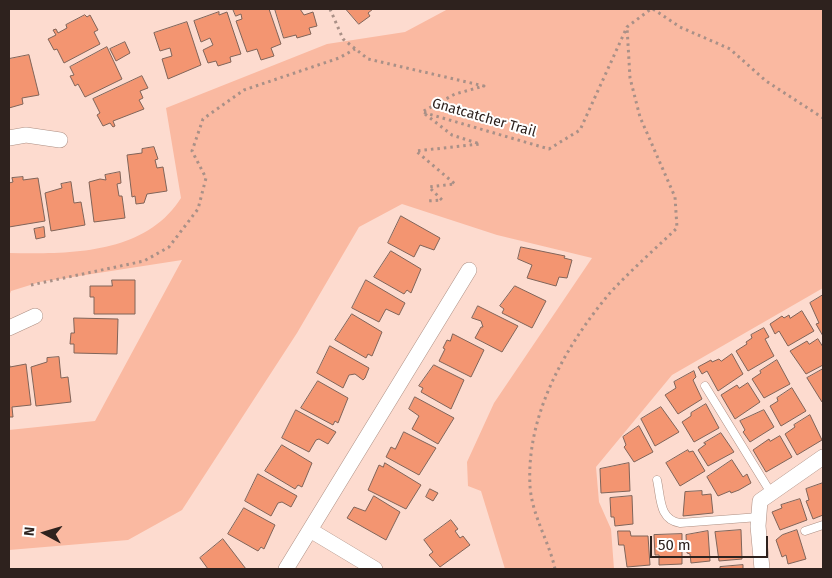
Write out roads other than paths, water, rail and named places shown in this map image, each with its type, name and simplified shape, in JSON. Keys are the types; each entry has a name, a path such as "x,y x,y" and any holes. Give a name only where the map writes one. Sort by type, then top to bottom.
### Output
{"street":[{"path":"9,138 26,135 60,140"},
{"path":"286,569 469,270"},
{"path":"9,328 35,316"},
{"path":"762,569 760,501 823,457"},
{"path":"310,530 374,569"}],"lane":[{"path":"706,386 771,493"},
{"path":"657,480 664,515 670,522 680,523 759,517"},
{"path":"805,531 823,525"}]}
